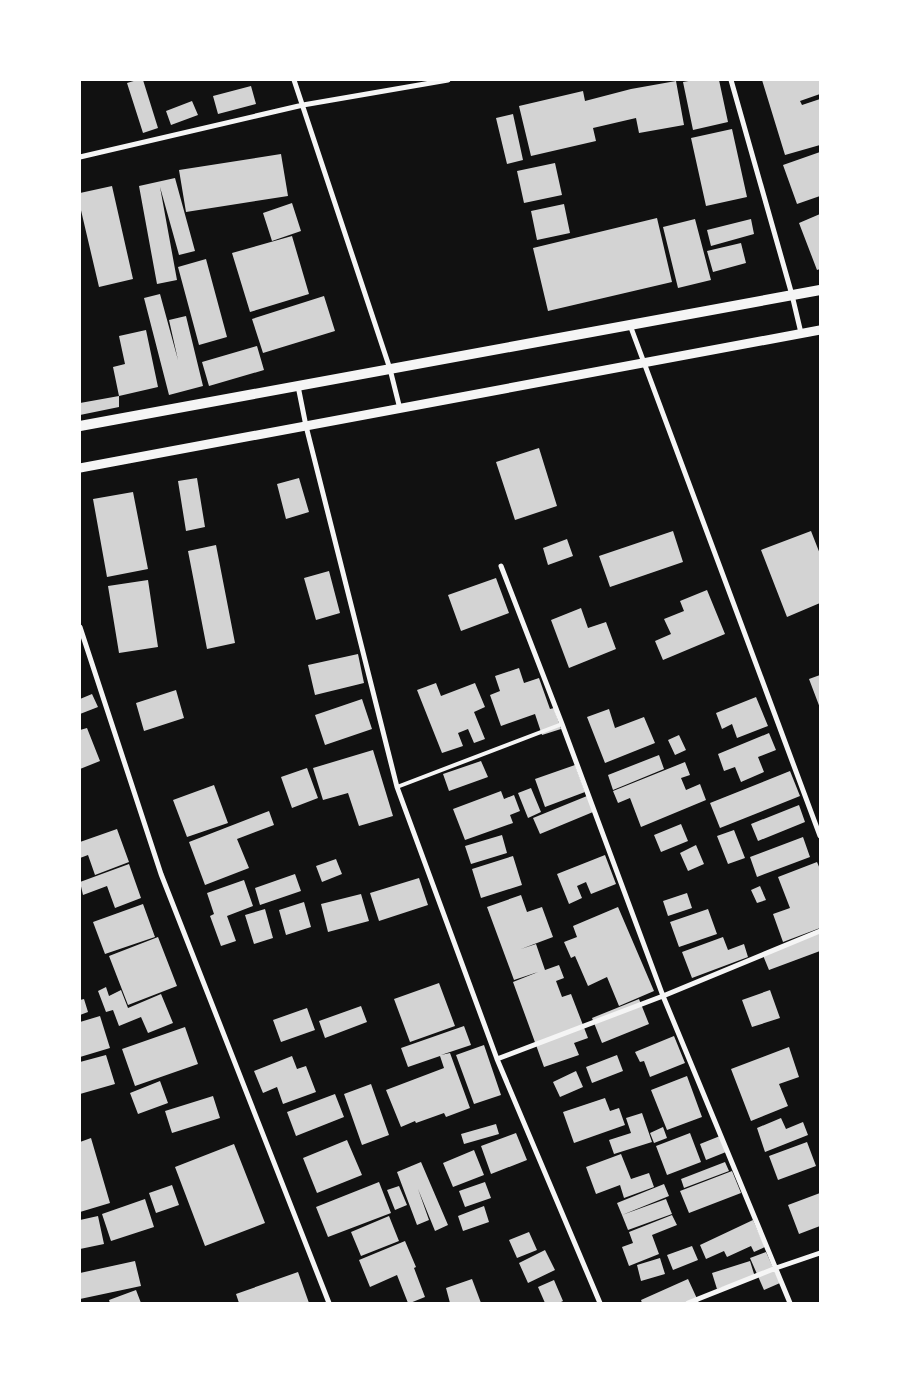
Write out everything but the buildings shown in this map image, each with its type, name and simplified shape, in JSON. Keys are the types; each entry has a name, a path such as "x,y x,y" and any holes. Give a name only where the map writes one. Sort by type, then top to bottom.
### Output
{"main road":[{"path":"80,426 820,290"}],"street":[{"path":"294,80 390,369 400,409"},
{"path":"80,157 303,105 448,80"},
{"path":"731,80 792,295 801,334"},
{"path":"630,325 820,836"},
{"path":"80,468 820,330"},
{"path":"298,386 306,426 396,787 498,1059 600,1303"},
{"path":"501,566 663,996 790,1303"},
{"path":"80,627 161,874 328,1303"},
{"path":"498,1059 663,996 820,931"},
{"path":"688,1303 776,1268 820,1253"}],"lane":[{"path":"396,787 562,724"}]}
